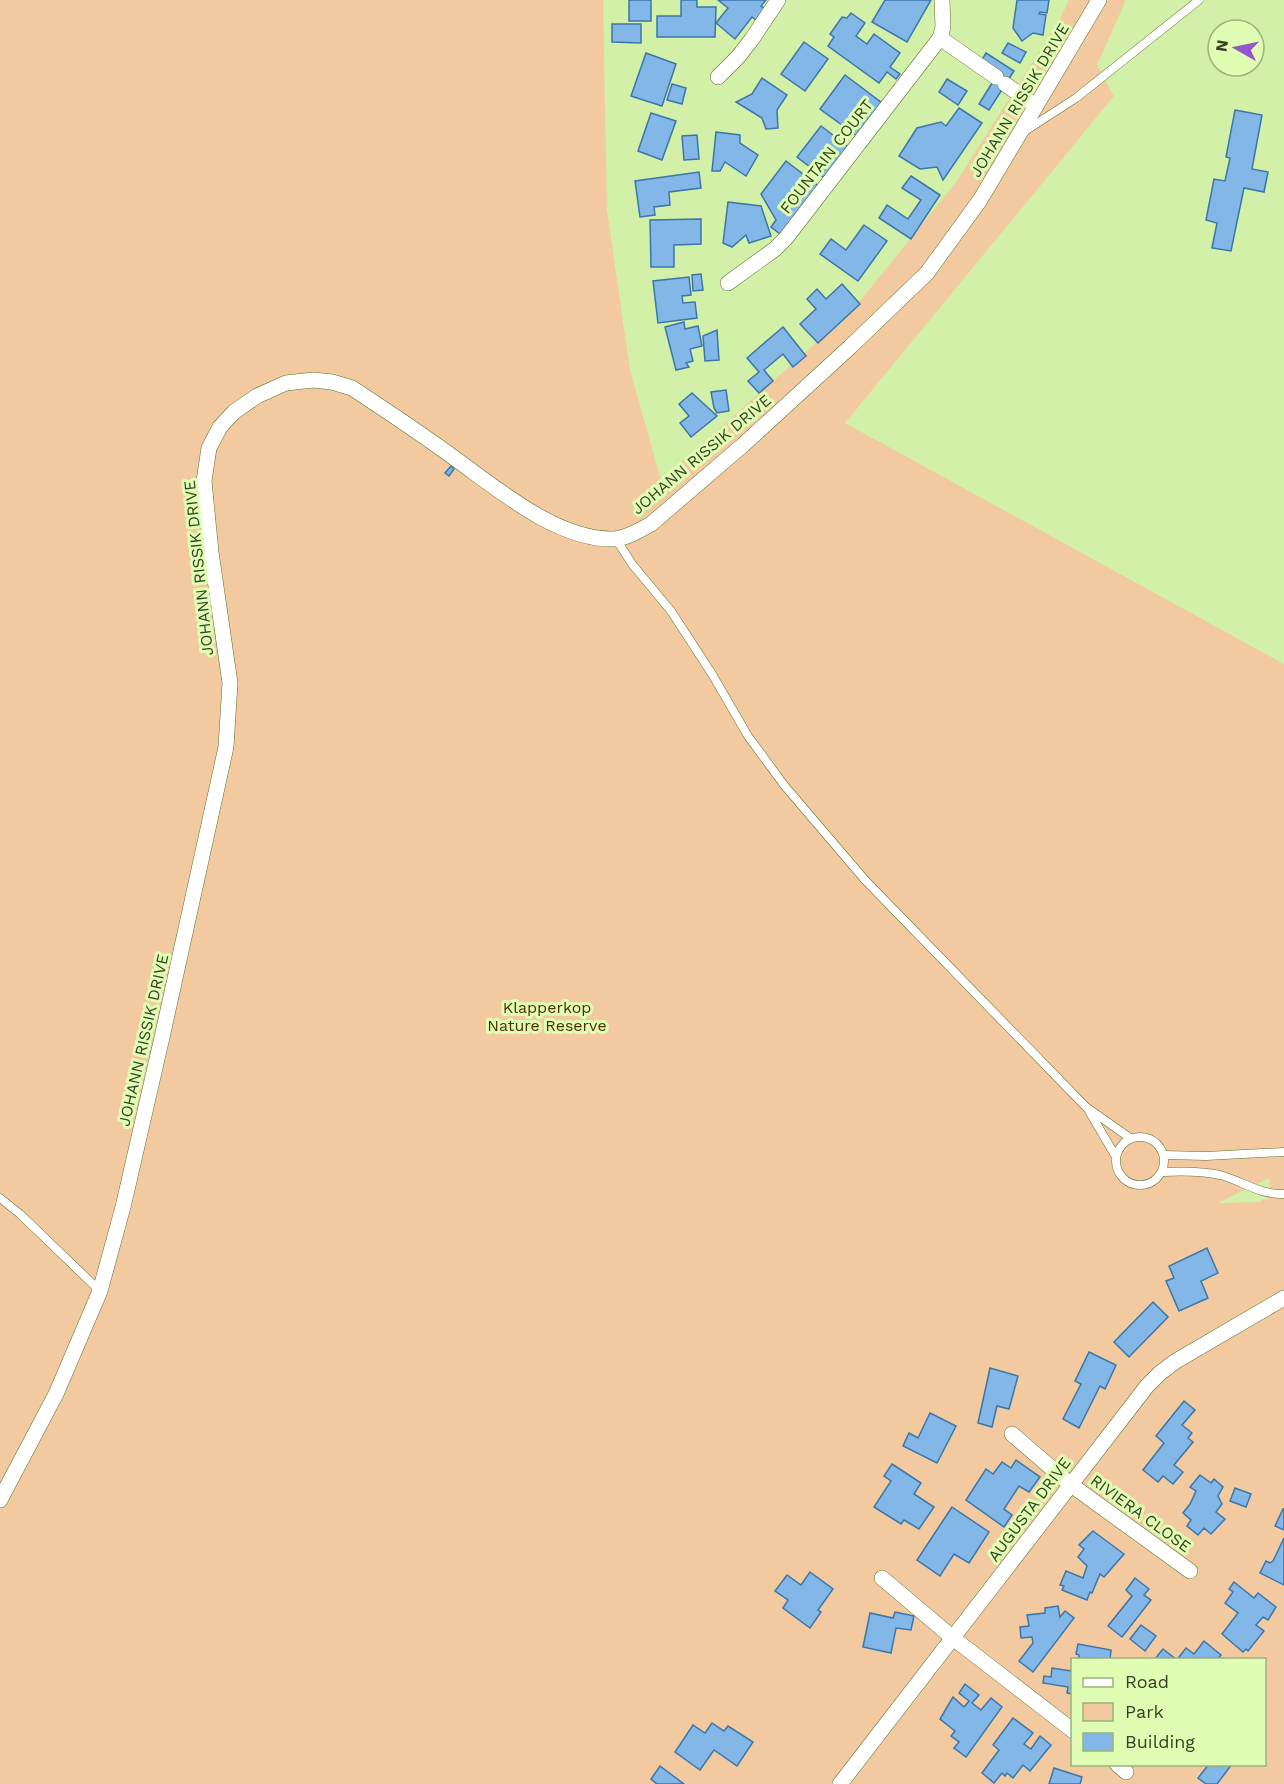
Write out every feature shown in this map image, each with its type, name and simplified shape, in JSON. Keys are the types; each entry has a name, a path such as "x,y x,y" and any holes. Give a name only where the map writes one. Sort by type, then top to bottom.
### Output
{"street":[{"path":"718,77 752,39 778,0"},
{"path":"942,0 943,27 940,38 1036,106"},
{"name":"JOHANN RISSIK DRIVE","path":"0,1500 56,1394 100,1291 123,1207 226,747 230,683 211,552 204,481 209,448 220,427 234,412 257,396 286,383 313,380 332,382 352,388 528,509 567,531 596,538 615,539 651,524 850,347 927,273 980,200 1099,0"},
{"name":"FOUNTAIN COURT","path":"728,283 775,249 786,238 940,38"},
{"name":"AUGUSTA DRIVE","path":"840,1784 1147,1386 1160,1373 1284,1298"},
{"name":"RIVIERA CLOSE","path":"1012,1434 1070,1484 1190,1571"},
{"path":"882,1578 953,1638 1071,1729"}],"lane":[{"path":"1019,135 1076,98 1199,0"},
{"path":"615,539 632,564 671,610 748,736 784,785 865,880 1086,1107 1130,1138"},
{"path":"1086,1107 1116,1157 1120,1174 1133,1184 1149,1183 1163,1172 1192,1171 1221,1176 1270,1194 1284,1194"},
{"path":"1116,1157 1123,1143 1130,1138 1147,1137 1155,1141 1164,1155 1163,1172"},
{"path":"1164,1155 1206,1156 1284,1152"},
{"path":"0,1198 20,1214 100,1291"}],"green space":[{"name":"Klapperkop Nature Reserve","path":"0,0 603,0 607,210 630,370 661,480 852,311 957,181 1061,17 1069,0 1126,0 1097,65 1114,96 845,423 1284,664 1284,1784 0,1784","holes":["1267,1179 1270,1180 1269,1200 1218,1203"]}],"building":[{"path":"629,0 651,0 651,21 629,21"},
{"path":"681,0 697,0 697,7 716,7 715,37 657,37 657,16 681,16"},
{"path":"718,0 766,0 761,6 766,9 757,21 752,17 735,39 716,23 728,8"},
{"path":"885,0 931,0 907,42 872,22"},
{"path":"1017,0 1049,0 1047,13 1040,12 1039,14 1046,15 1043,35 1033,33 1022,41 1013,28"},
{"path":"851,13 865,23 856,36 867,44 874,34 900,53 890,67 900,74 896,79 887,72 879,83 828,46 834,37 830,34 842,17 847,18"},
{"path":"612,24 641,24 641,43 612,42"},
{"path":"804,42 828,59 805,91 781,74"},
{"path":"1008,43 1026,52 1020,63 1002,53"},
{"path":"646,53 676,64 662,106 631,96"},
{"path":"986,53 1014,71 989,110 979,104 999,72 981,61"},
{"path":"845,75 882,103 857,136 820,109"},
{"path":"762,78 787,95 777,110 778,128 766,129 762,118 736,102 752,94"},
{"path":"947,79 967,91 958,105 939,92"},
{"path":"672,84 686,88 682,104 667,100"},
{"path":"959,108 982,123 943,180 937,167 920,169 899,156 917,128 941,122 946,126"},
{"path":"1235,110 1262,115 1252,169 1268,172 1264,192 1244,188 1231,251 1212,248 1217,223 1206,220 1214,179 1225,181 1230,158 1226,157"},
{"path":"651,113 676,121 662,160 638,151"},
{"path":"821,126 850,148 827,180 797,157"},
{"path":"716,132 740,135 740,143 758,155 746,176 725,162 720,171 712,171"},
{"path":"697,135 699,159 684,160 682,136"},
{"path":"786,161 821,188 784,237 771,227 776,220 761,194"},
{"path":"699,172 701,188 669,192 670,205 654,207 655,215 640,217 635,181"},
{"path":"911,176 940,195 911,239 879,218 887,205 908,219 921,200 902,188"},
{"path":"728,202 761,206 771,236 749,243 746,235 732,247 723,243"},
{"path":"701,219 701,244 674,245 674,267 651,267 650,220"},
{"path":"864,225 887,241 858,281 820,254 831,239 846,250"},
{"path":"701,274 703,290 693,291 692,275"},
{"path":"689,277 691,295 682,296 683,303 695,302 697,318 658,323 653,281"},
{"path":"842,284 860,304 818,343 800,324 816,309 807,299 817,289 826,299"},
{"path":"684,322 685,329 698,326 702,346 690,349 693,361 686,363 689,367 676,370 665,327"},
{"path":"783,327 806,356 793,367 783,354 764,370 773,381 759,393 748,381 759,372 747,358"},
{"path":"717,330 719,360 705,361 703,336"},
{"path":"726,390 729,411 717,413 711,392"},
{"path":"692,393 717,416 691,437 680,423 689,416 679,404"},
{"path":"451,466 454,469 449,476 445,473"},
{"path":"1207,1248 1218,1273 1201,1281 1208,1298 1179,1311 1166,1281 1174,1278 1169,1266"},
{"path":"1153,1302 1168,1317 1129,1357 1114,1342"},
{"path":"1089,1352 1116,1365 1105,1389 1100,1386 1079,1428 1063,1419 1081,1384 1075,1381"},
{"path":"990,1368 1018,1376 1009,1409 997,1406 992,1427 978,1423"},
{"path":"1184,1401 1195,1410 1182,1425 1192,1433 1188,1438 1193,1442 1174,1465 1183,1472 1173,1484 1163,1476 1158,1482 1143,1470 1164,1443 1156,1436"},
{"path":"930,1413 956,1426 937,1463 903,1446 909,1433 918,1438"},
{"path":"1016,1460 1040,1477 1029,1492 1019,1486 1004,1509 1012,1515 1004,1527 966,1500 986,1469 993,1474 1002,1462 1011,1468"},
{"path":"892,1464 921,1483 914,1494 934,1507 919,1529 904,1520 901,1524 874,1507 891,1481 884,1476"},
{"path":"1200,1475 1211,1483 1214,1479 1223,1487 1218,1496 1222,1504 1216,1512 1225,1519 1211,1534 1204,1528 1198,1535 1187,1526 1191,1520 1183,1513 1196,1491 1190,1487"},
{"path":"1235,1488 1251,1494 1246,1507 1230,1501"},
{"path":"952,1507 989,1532 969,1563 954,1554 940,1576 917,1560"},
{"path":"1284,1509 1284,1530 1275,1526"},
{"path":"1093,1531 1124,1554 1104,1577 1100,1574 1087,1600 1062,1590 1064,1586 1060,1585 1066,1571 1083,1578 1087,1566 1078,1557 1084,1549 1079,1545"},
{"path":"1284,1538 1284,1585 1260,1573 1266,1561 1270,1563 1273,1561"},
{"path":"810,1572 833,1589 818,1610 821,1612 810,1628 783,1608 788,1600 775,1591 787,1575 801,1585"},
{"path":"1135,1578 1149,1589 1144,1595 1151,1600 1122,1637 1108,1626 1132,1596 1126,1590"},
{"path":"1234,1582 1254,1598 1258,1593 1276,1607 1268,1620 1263,1617 1256,1625 1264,1631 1248,1651 1246,1649 1243,1652 1222,1634 1238,1613 1225,1603 1233,1592 1229,1589"},
{"path":"1058,1606 1060,1617 1065,1611 1074,1618 1033,1672 1019,1661 1033,1643 1032,1637 1021,1638 1020,1627 1029,1626 1027,1615 1045,1613 1045,1608"},
{"path":"895,1612 914,1616 911,1630 896,1628 891,1653 863,1647 870,1613 893,1618"},
{"path":"1141,1625 1156,1636 1145,1651 1130,1639"},
{"path":"1204,1641 1221,1655 1219,1658 1179,1657 1186,1648 1194,1654"},
{"path":"1078,1644 1111,1650 1110,1658 1079,1658 1076,1654"},
{"path":"1163,1649 1174,1658 1156,1658"},
{"path":"1052,1668 1071,1671 1071,1694 1067,1693 1068,1687 1043,1683 1044,1676 1051,1677"},
{"path":"965,1684 979,1695 972,1703 981,1710 991,1698 1002,1707 966,1757 954,1748 959,1742 951,1736 955,1731 940,1719 953,1697 964,1707 969,1701 959,1693"},
{"path":"1013,1718 1033,1733 1024,1744 1031,1749 1040,1736 1051,1745 1030,1771 1023,1765 1013,1778 1007,1773 1005,1776 1002,1773 994,1783 982,1773 999,1750 993,1745"},
{"path":"712,1723 724,1731 728,1726 753,1742 737,1766 714,1750 700,1770 675,1752 693,1725 705,1733"},
{"path":"660,1766 684,1784 657,1784 651,1779"},
{"path":"1207,1766 1230,1766 1217,1784 1206,1784 1198,1778"},
{"path":"1054,1768 1082,1777 1080,1784 1049,1784"}]}
